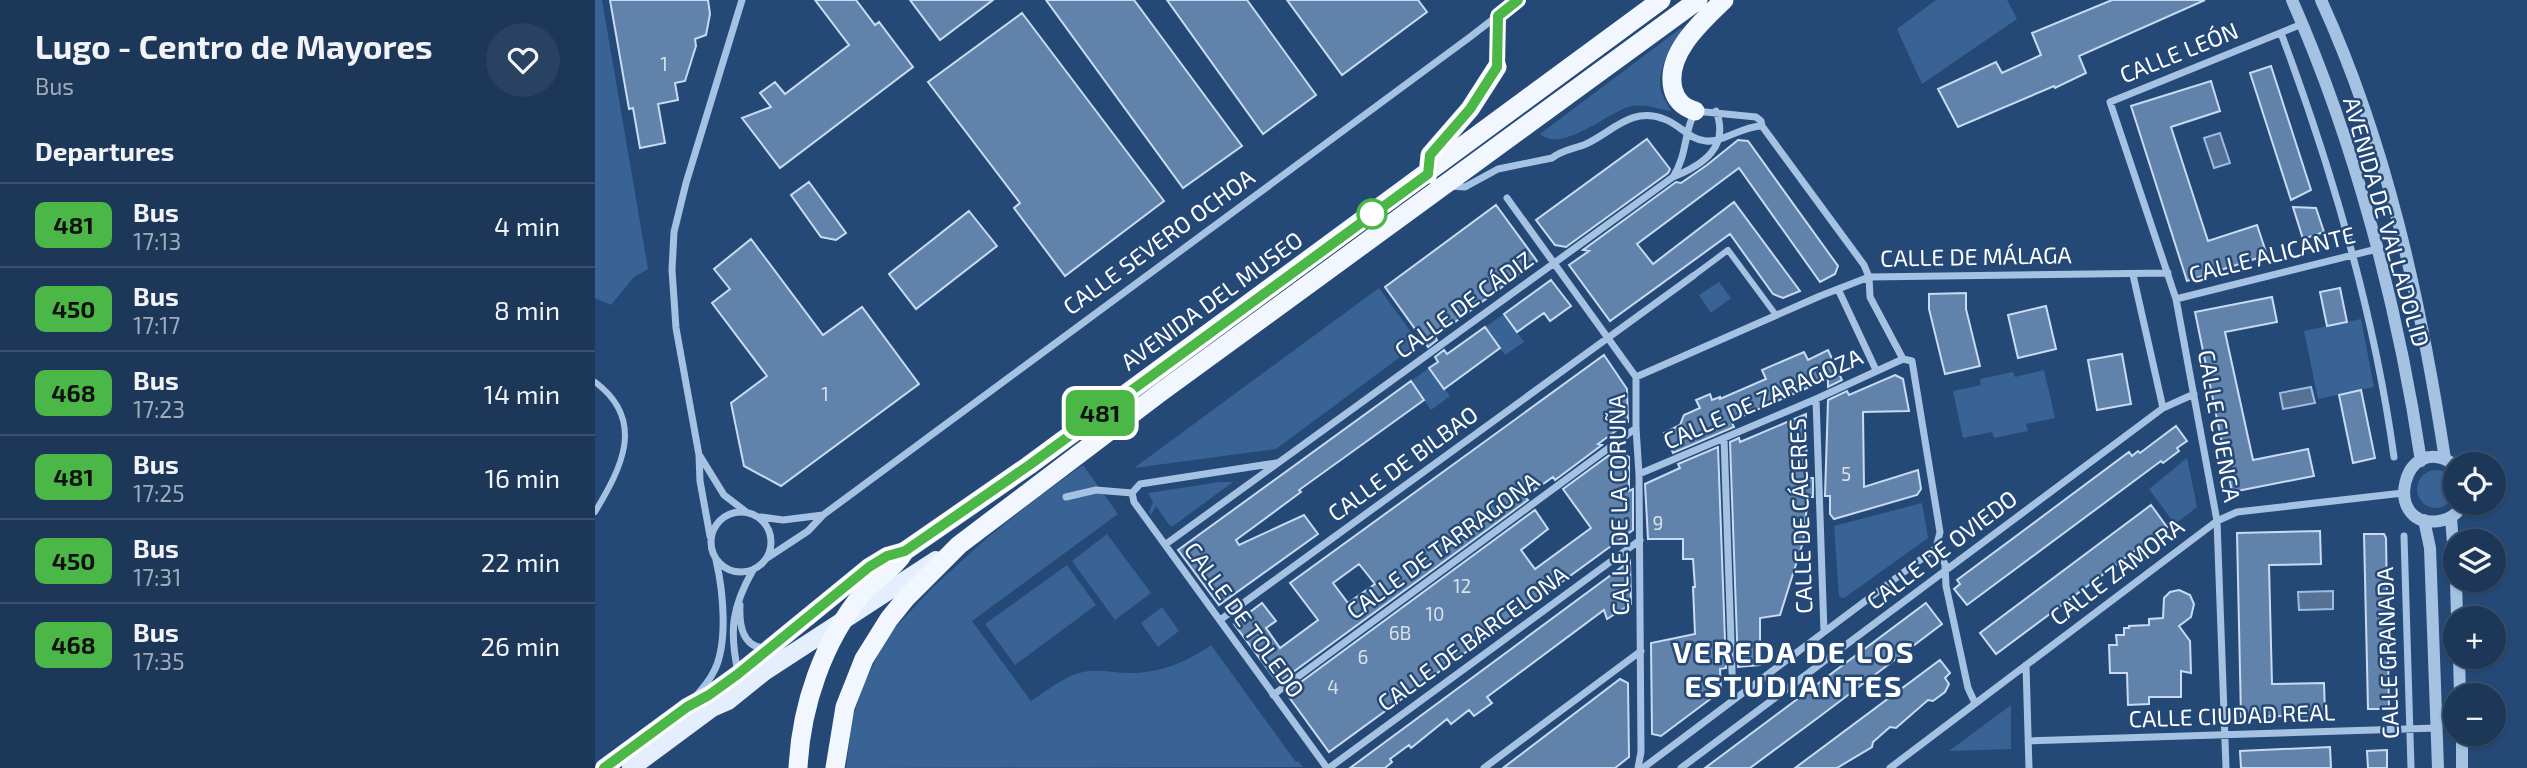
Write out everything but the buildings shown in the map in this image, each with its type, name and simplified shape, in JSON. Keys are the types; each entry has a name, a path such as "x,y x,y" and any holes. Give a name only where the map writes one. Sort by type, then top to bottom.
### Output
{"highway":[{"name":"AVENIDA DEL MUSEO","path":"905,551 1028,466 1661,0"},
{"name":"AVENIDA DEL MUSEO","path":"959,545 1161,392 1697,0"},
{"path":"1695,111 1678,101 1673,89 1672,71 1686,42 1724,0"},
{"path":"1428,174 1430,155 1470,109 1497,67"},
{"path":"835,768 845,707 863,659 889,619 959,545"},
{"path":"798,768 805,708 824,660 864,592 899,562 905,551"}],"main road":[{"name":"AVENIDA DEL MUSEO","path":"631,768 712,708 728,701 764,672 959,545"},
{"name":"AVENIDA DEL MUSEO","path":"604,768 687,707 738,674 869,567 887,556 905,551"}],"street":[{"path":"687,707 713,673 718,660 722,597 716,559 711,550 711,536 700,481 699,455 675,317 672,270 674,233 686,183 742,0"},
{"name":"CALLE SEVERO OCHOA","path":"767,558 808,531 823,515 1518,0"},
{"name":"AVENIDA DE VALLADOLID","path":"2291,0 2341,128 2377,249 2400,337 2421,461"},
{"name":"AVENIDA DE VALLADOLID","path":"2321,0 2347,61 2393,204 2416,295 2448,452"},
{"path":"1497,67 1498,16"},
{"name":"CALLE LEÓN","path":"2110,102 2302,24"},
{"path":"2281,33 2319,143 2351,256 2382,388 2394,457"},
{"name":"CALLE CUENCA","path":"2110,102 2176,299 2195,394 2217,521 2226,768"},
{"path":"1673,177 1684,155 1687,133 1695,111"},
{"name":"CALLE DE MÁLAGA","path":"1695,111 1750,115 1761,121 1762,126 1857,253 1869,277 2168,274"},
{"path":"1716,111 1721,129 1720,139"},
{"path":"1444,186 1465,187 1498,169 1542,162 1604,134 1628,118 1643,115 1662,118 1709,142 1745,128 1762,126"},
{"name":"CALLE DE CÁDIZ","path":"1166,544 1673,177 1686,172 1713,152 1720,139"},
{"name":"CALLE DE LA CORUÑA","path":"1507,198 1636,377 1641,768"},
{"name":"CALLE ALICANTE","path":"2176,299 2377,249"},
{"path":"1692,276 1728,250 1776,316"},
{"path":"2133,275 2163,408"},
{"name":"CALLE DE BILBAO","path":"1220,620 1692,276"},
{"path":"1636,377 1869,277 1870,297 1902,359 1912,361 1940,532 1936,548 1945,564 1946,586 1968,688 1975,703"},
{"path":"1838,289 1876,370"},
{"name":"CALLE DE ZARAGOZA","path":"1639,474 1816,400 1902,359"},
{"path":"595,382 619,410 625,442 617,475 595,512"},
{"name":"CALLE DE OVIEDO","path":"1681,768 2163,408 2195,394"},
{"name":"CALLE DE CÁCERES","path":"1816,400 1824,632"},
{"name":"CALLE DE TARRAGONA","path":"1273,695 1636,428"},
{"path":"1724,438 1733,699"},
{"path":"699,455 724,495 746,512"},
{"path":"2443,461 2429,458 2421,461 2407,474 2403,493 2410,509 2424,520 2433,522 2454,515"},
{"name":"CALLE DE CÁDIZ","path":"1132,493 1140,484 1277,463"},
{"path":"1066,496 1096,490 1132,493"},
{"name":"CALLE DE TOLEDO","path":"1132,493 1134,502 1328,768"},
{"name":"CALLE ZAMORA","path":"1890,768 2217,521 2246,511 2403,493"},
{"path":"711,536 718,522 736,511 773,520 823,515"},
{"path":"712,708 737,683 732,623 753,570 767,558 772,540 769,530 757,516"},
{"path":"2451,518 2452,529"},
{"path":"2424,520 2430,548 2438,768"},
{"name":"CALLE GRANADA","path":"2404,537 2411,768"},
{"name":"CALLE DE BARCELONA","path":"1328,768 1640,540"},
{"name":"CALLE DE OVIEDO","path":"1641,768 1936,548"},
{"path":"716,559 732,571 753,570"},
{"path":"740,601 739,619 744,636 755,646 770,647"},
{"path":"1484,768 1641,651"},
{"path":"2026,665 2029,768"},
{"name":"CALLE CIUDAD REAL","path":"2028,741 2437,728"},
{"path":"2462,746 2462,768"}],"shaded area":[{"path":"595,0 602,0 648,269 634,277 611,305 595,298"},
{"path":"1936,0 2007,0 2017,19 1922,84 1897,29"},
{"path":"1681,28 1684,30 1666,58 1660,82 1661,91 1671,111 1632,106 1561,139 1550,139 1540,134"},
{"path":"2220,133 2230,163 2214,168 2204,138"},
{"path":"1719,282 1731,298 1711,313 1699,295"},
{"path":"1379,288 1419,343 1276,449 1134,468"},
{"path":"1504,314 1524,342 1505,355 1485,327"},
{"path":"2361,319 2374,387 2318,399 2304,331"},
{"path":"1429,368 1450,396 1431,410 1411,381"},
{"path":"2044,370 2055,418 2026,424 2028,431 1994,438 1992,432 1963,438 1953,391 1981,385 1980,379 2013,372 2015,377"},
{"path":"2311,387 2315,403 2283,409 2280,393"},
{"path":"2187,458 2197,507 2175,524 2149,489"},
{"path":"1083,465 1118,514 972,621 1031,701 1076,674 1094,671 1149,672 1181,662 1211,645 1296,762 1303,767 846,768 852,719 864,683 888,635 933,587 987,538"},
{"path":"2436,470 2443,471 2443,507 2436,508 2423,502 2417,489 2423,476"},
{"path":"1233,482 1173,526 1170,526 1156,506 1151,515 1149,512 1153,502 1148,493"},
{"path":"1922,503 1928,538 1844,598 1839,597 1834,526"},
{"path":"1107,534 1151,593 1115,620 1072,561"},
{"path":"1067,565 1096,605 1015,665 985,624"},
{"path":"2333,591 2333,609 2299,610 2298,592"},
{"path":"1162,607 1179,631 1158,647 1141,623"},
{"path":"2011,705 2011,749 1949,751"}],"bus line":[{"name":"481","path":"604,768 687,707 738,674 869,567 887,556 905,551 1028,466 1428,174 1430,155 1470,109 1497,67 1498,16 1518,0"}],"district":[{"name":"VEREDA DE LOS ESTUDIANTES","path":"1794,670"}]}
